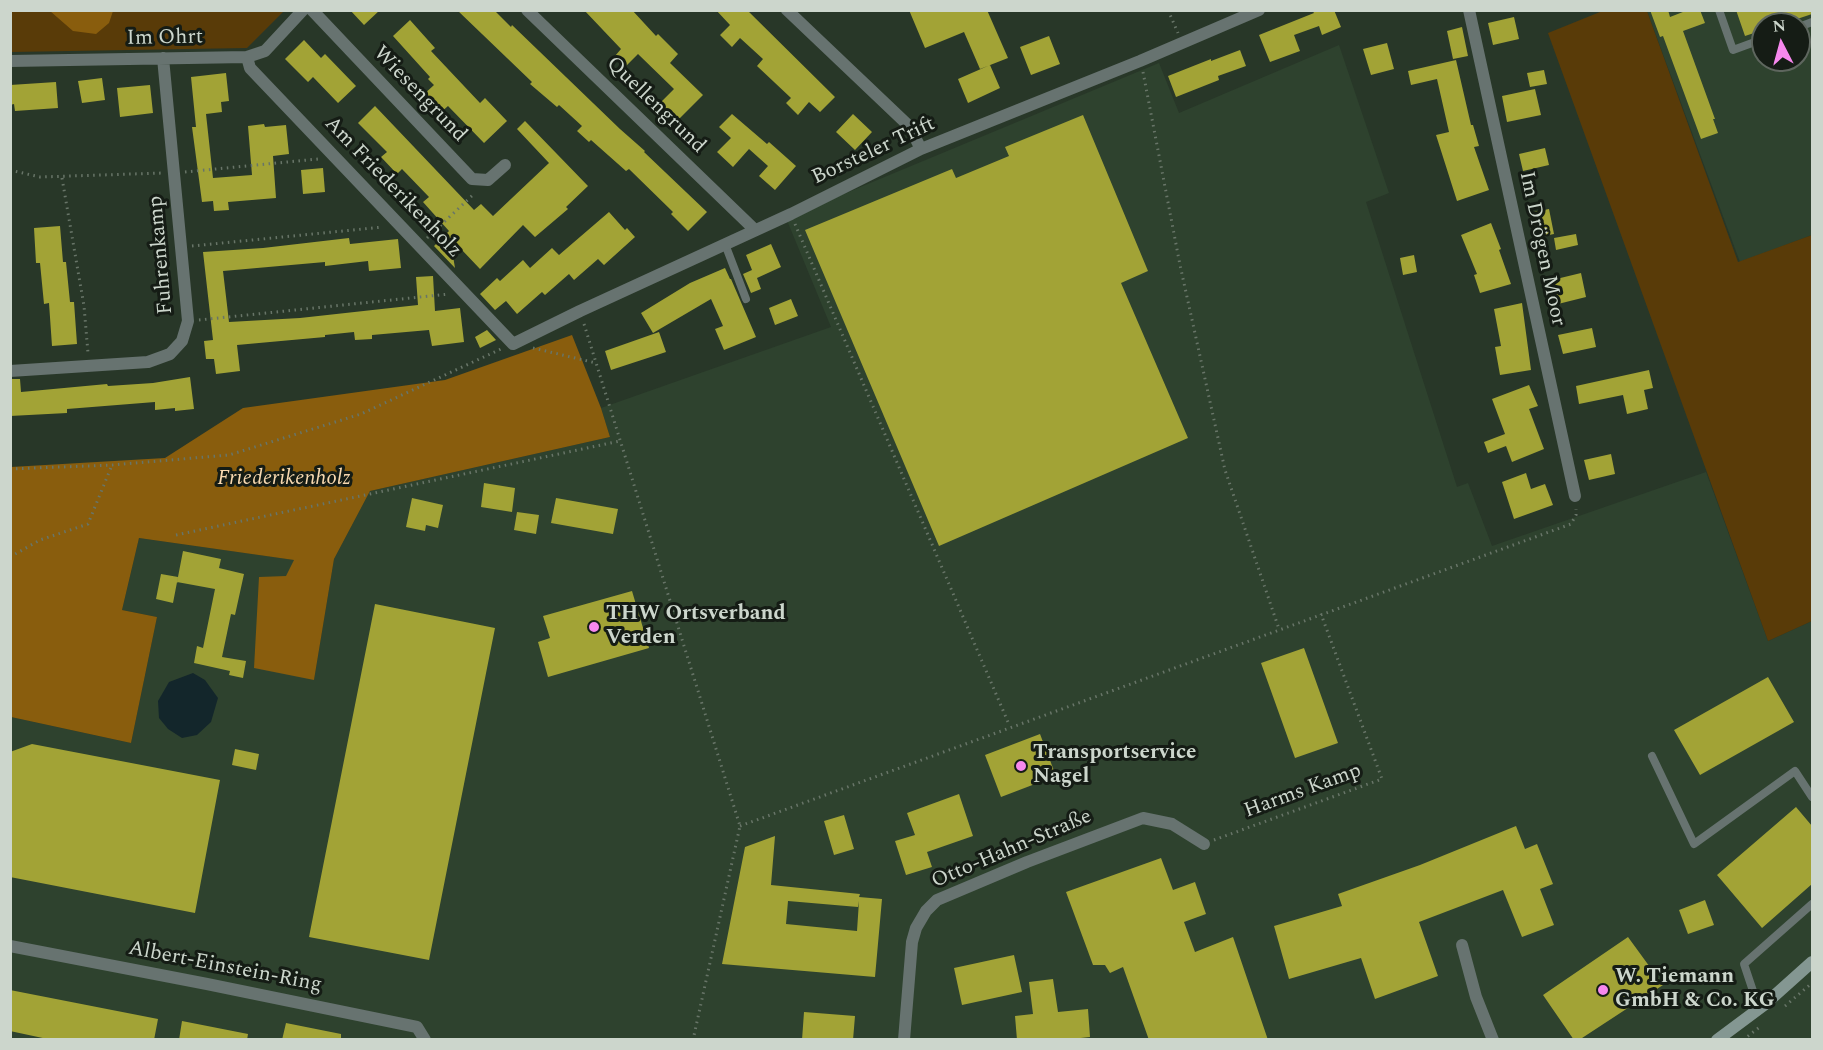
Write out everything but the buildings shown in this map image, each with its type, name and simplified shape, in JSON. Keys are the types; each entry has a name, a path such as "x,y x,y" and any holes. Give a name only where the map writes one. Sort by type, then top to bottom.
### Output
{"street":[{"path":"248,57 264,51 303,10"},
{"name":"Wiesengrund","path":"312,10 472,179 488,180"},
{"name":"Quellengrund","path":"527,10 755,230"},
{"path":"787,10 909,126 921,149"},
{"name":"Borsteler Trift","path":"513,344 791,214 921,149 1140,61 1259,10"},
{"name":"Im Drögen Moor","path":"1469,10 1575,496"},
{"name":"Im Ohrt","path":"10,61 248,57"},
{"name":"Am Friederikenholz","path":"248,57 250,68 513,344"},
{"name":"Fuhrenkamp","path":"10,371 148,362 170,354 182,341 188,321 163,58"},
{"path":"488,180 505,165"},
{"name":"Otto-Hahn-Straße","path":"904,1040 912,942 916,928 926,911 937,900 1027,862 1143,818 1172,824 1204,844"},
{"path":"1462,945 1476,997 1493,1040"},
{"name":"Albert-Einstein-Ring","path":"10,946 417,1027 425,1040"},
{"path":"1717,1040 1764,1005 1812,962"}],"lane":[{"path":"1719,10 1733,50 1751,43"},
{"path":"725,244 746,299"},
{"path":"1652,756 1694,844 1795,771 1812,797"},
{"path":"1764,1005 1754,994 1744,964 1812,904"}],"path":[{"path":"1168,10 1182,43"},
{"path":"1140,61 1180,265 1225,470 1279,629"},
{"path":"10,170 40,177 62,178 174,172 335,157"},
{"path":"62,178 84,306 89,367"},
{"path":"419,246 488,180"},
{"path":"791,214 1008,722"},
{"path":"182,247 400,225"},
{"path":"188,321 464,292"},
{"path":"580,311 740,826 693,1040"},
{"path":"10,469 112,465 229,454 361,414 513,344 596,363"},
{"path":"176,535 620,441"},
{"path":"10,557 40,540 88,524 112,465"},
{"path":"740,826 1571,524 1576,514 1575,496"},
{"name":"Harms Kamp","path":"1204,844 1382,779 1321,614"}],"shaded area":[{"path":"1605,10 1647,11 1738,262 1812,235 1812,621 1768,641 1548,33"},
{"path":"10,11 284,11 247,48 11,52"},
{"path":"1647,11 1812,11 1812,235 1740,262"},
{"path":"1339,45 1389,193 1366,202 1457,487 1468,483 1492,546 1706,472 1768,641 1812,621 1812,1039 11,1040 11,717 131,743 157,617 122,610 139,538 295,560 287,576 314,680 334,559 370,491 610,437 601,408 831,327 786,218 1159,63 1179,113"}],"green space":[{"path":"50,11 113,11 109,23 96,34 73,31"},
{"name":"Friederikenholz","path":"572,335 610,437 370,491 334,559 314,680 254,668 259,577 286,576 294,560 139,538 122,610 157,617 131,743 11,717 11,467 165,458 243,408 445,380"}],"water":[{"path":"193,673 205,680 218,698 211,722 197,735 182,738 168,729 159,718 158,701 169,682"}],"place":[{"name":"THW Ortsverband Verden","path":"594,627"},
{"name":"Transportservice Nagel","path":"1021,766"},
{"name":"W. Tiemann GmbH & Co. KG","path":"1603,990"}]}
